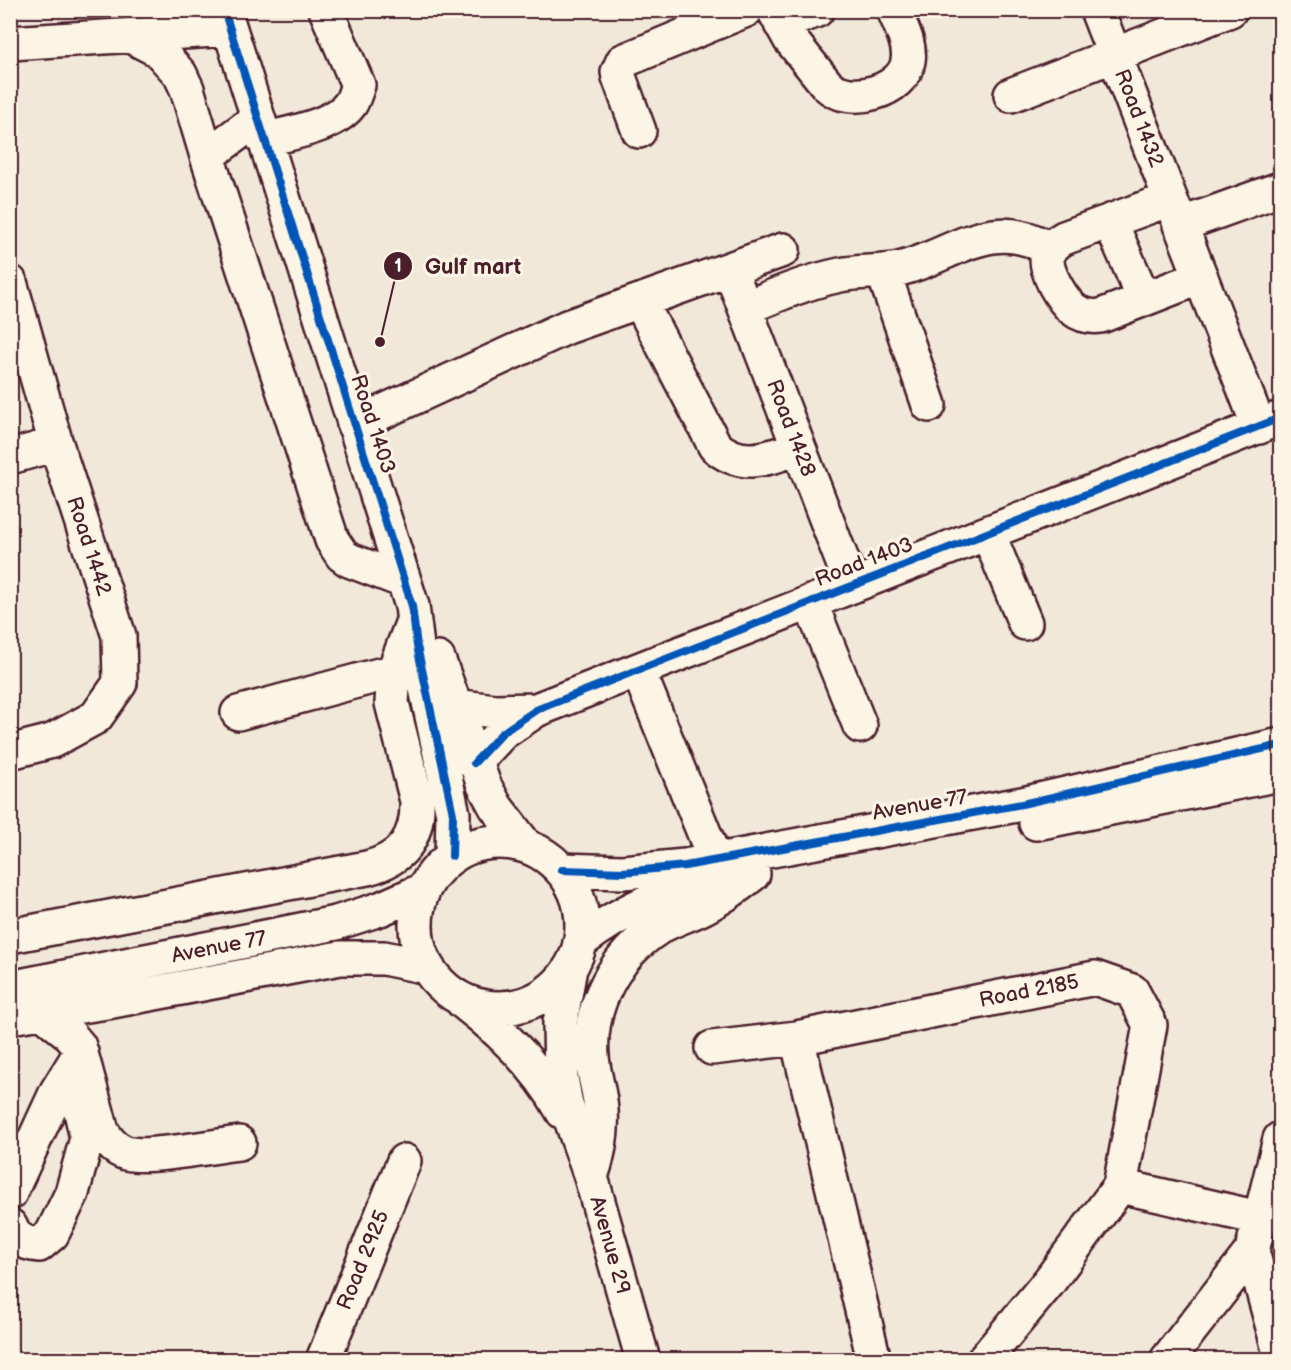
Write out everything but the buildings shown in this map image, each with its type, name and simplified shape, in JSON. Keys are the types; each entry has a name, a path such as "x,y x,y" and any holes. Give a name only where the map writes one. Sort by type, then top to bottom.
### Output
{"street":[{"path":"207,156 261,130 327,121 351,103 358,85 326,10"},
{"path":"639,131 619,77 618,72 623,61 746,10"},
{"path":"818,10 777,17 811,66 833,91 841,95 858,96 884,89 904,72 908,53 894,10"},
{"name":"Road 1432","path":"1097,10 1201,277 1270,423"},
{"path":"1011,95 1230,10"},
{"path":"10,43 129,35 227,20"},
{"name":"Road 1403","path":"227,20 410,602 453,814 452,856"},
{"path":"10,936 382,864 396,856 406,845 414,832 418,816 417,801 392,703 394,671 410,602 342,555 332,540 187,89 180,74 158,50 129,35"},
{"path":"1201,277 1101,316 1092,317 1075,312 1063,300 1048,272 1047,264 1050,249 1064,238 1110,221 1175,212 1281,189"},
{"path":"1110,221 1144,299"},
{"path":"744,308 822,279 912,265 965,242 995,235 1024,237 1050,249"},
{"path":"354,425 567,327 783,250"},
{"name":"Road 1428","path":"730,269 852,586"},
{"path":"883,271 929,405"},
{"name":"Road 1442","path":"10,282 56,444 119,636 120,683 96,717 52,741 10,752"},
{"path":"640,301 715,446 729,456 747,461 771,457 798,448"},
{"name":"Road 1403","path":"474,762 502,733 536,710 1270,423"},
{"path":"10,457 56,444"},
{"path":"988,533 1025,622"},
{"name":"Road 1403","path":"410,602 426,629 474,762 496,807 526,846"},
{"path":"810,602 860,726"},
{"path":"638,670 715,860"},
{"path":"238,713 394,671"},
{"name":"Road 1403","path":"454,706 495,711 536,710"},
{"name":"Avenue 77","path":"562,870 623,872 685,866 1022,804 1279,767"},
{"name":"Avenue 77","path":"575,955 604,924 659,895 689,886 1029,825 1279,767"},
{"path":"507,841 526,846 546,855 562,870 576,891 582,916 575,955 554,988 531,1002 506,1008 481,1006 457,997 440,984 427,967 419,949 416,929 417,909 423,890 435,871 452,856 469,847 488,842 507,841"},
{"path":"591,1177 597,1158 602,1118 592,1055 593,1029 598,1004 608,981 622,960 639,942 660,927 720,899 753,874"},
{"name":"Avenue 77","path":"10,988 358,917 423,890"},
{"path":"222,896 278,935"},
{"name":"Avenue 29","path":"575,955 560,1023 561,1078 574,1131 591,1177 643,1359"},
{"name":"Avenue 77","path":"26,1014 107,1002 340,958 384,958 427,967"},
{"name":"Road 2185","path":"712,1048 797,1038 1095,978 1132,991 1150,1025 1119,1186 1048,1283 984,1359"},
{"name":"Avenue 29","path":"457,997 481,1015 524,1057 560,1105 574,1131"},
{"path":"10,1193 95,1016 107,1002"},
{"path":"26,1014 69,1033 102,1131 116,1149 137,1155 239,1143"},
{"path":"797,1038 874,1359"},
{"path":"10,1226 15,1236 23,1242 39,1245 52,1234 72,1193 87,1138 77,1056"},
{"path":"1167,1359 1251,1251 1281,1139"},
{"name":"Road 2925","path":"323,1359 404,1161"},
{"path":"1119,1186 1259,1218"},
{"path":"1251,1251 1281,1353"}],"cycle path":[{"path":"224,10 412,606 417,646 453,814 452,856"},
{"path":"474,763 502,733 536,710 1280,418"},
{"path":"562,870 623,872 685,866 1022,804 1280,745"}],"place":[{"name":"Gulf mart","path":"380,342"}]}
